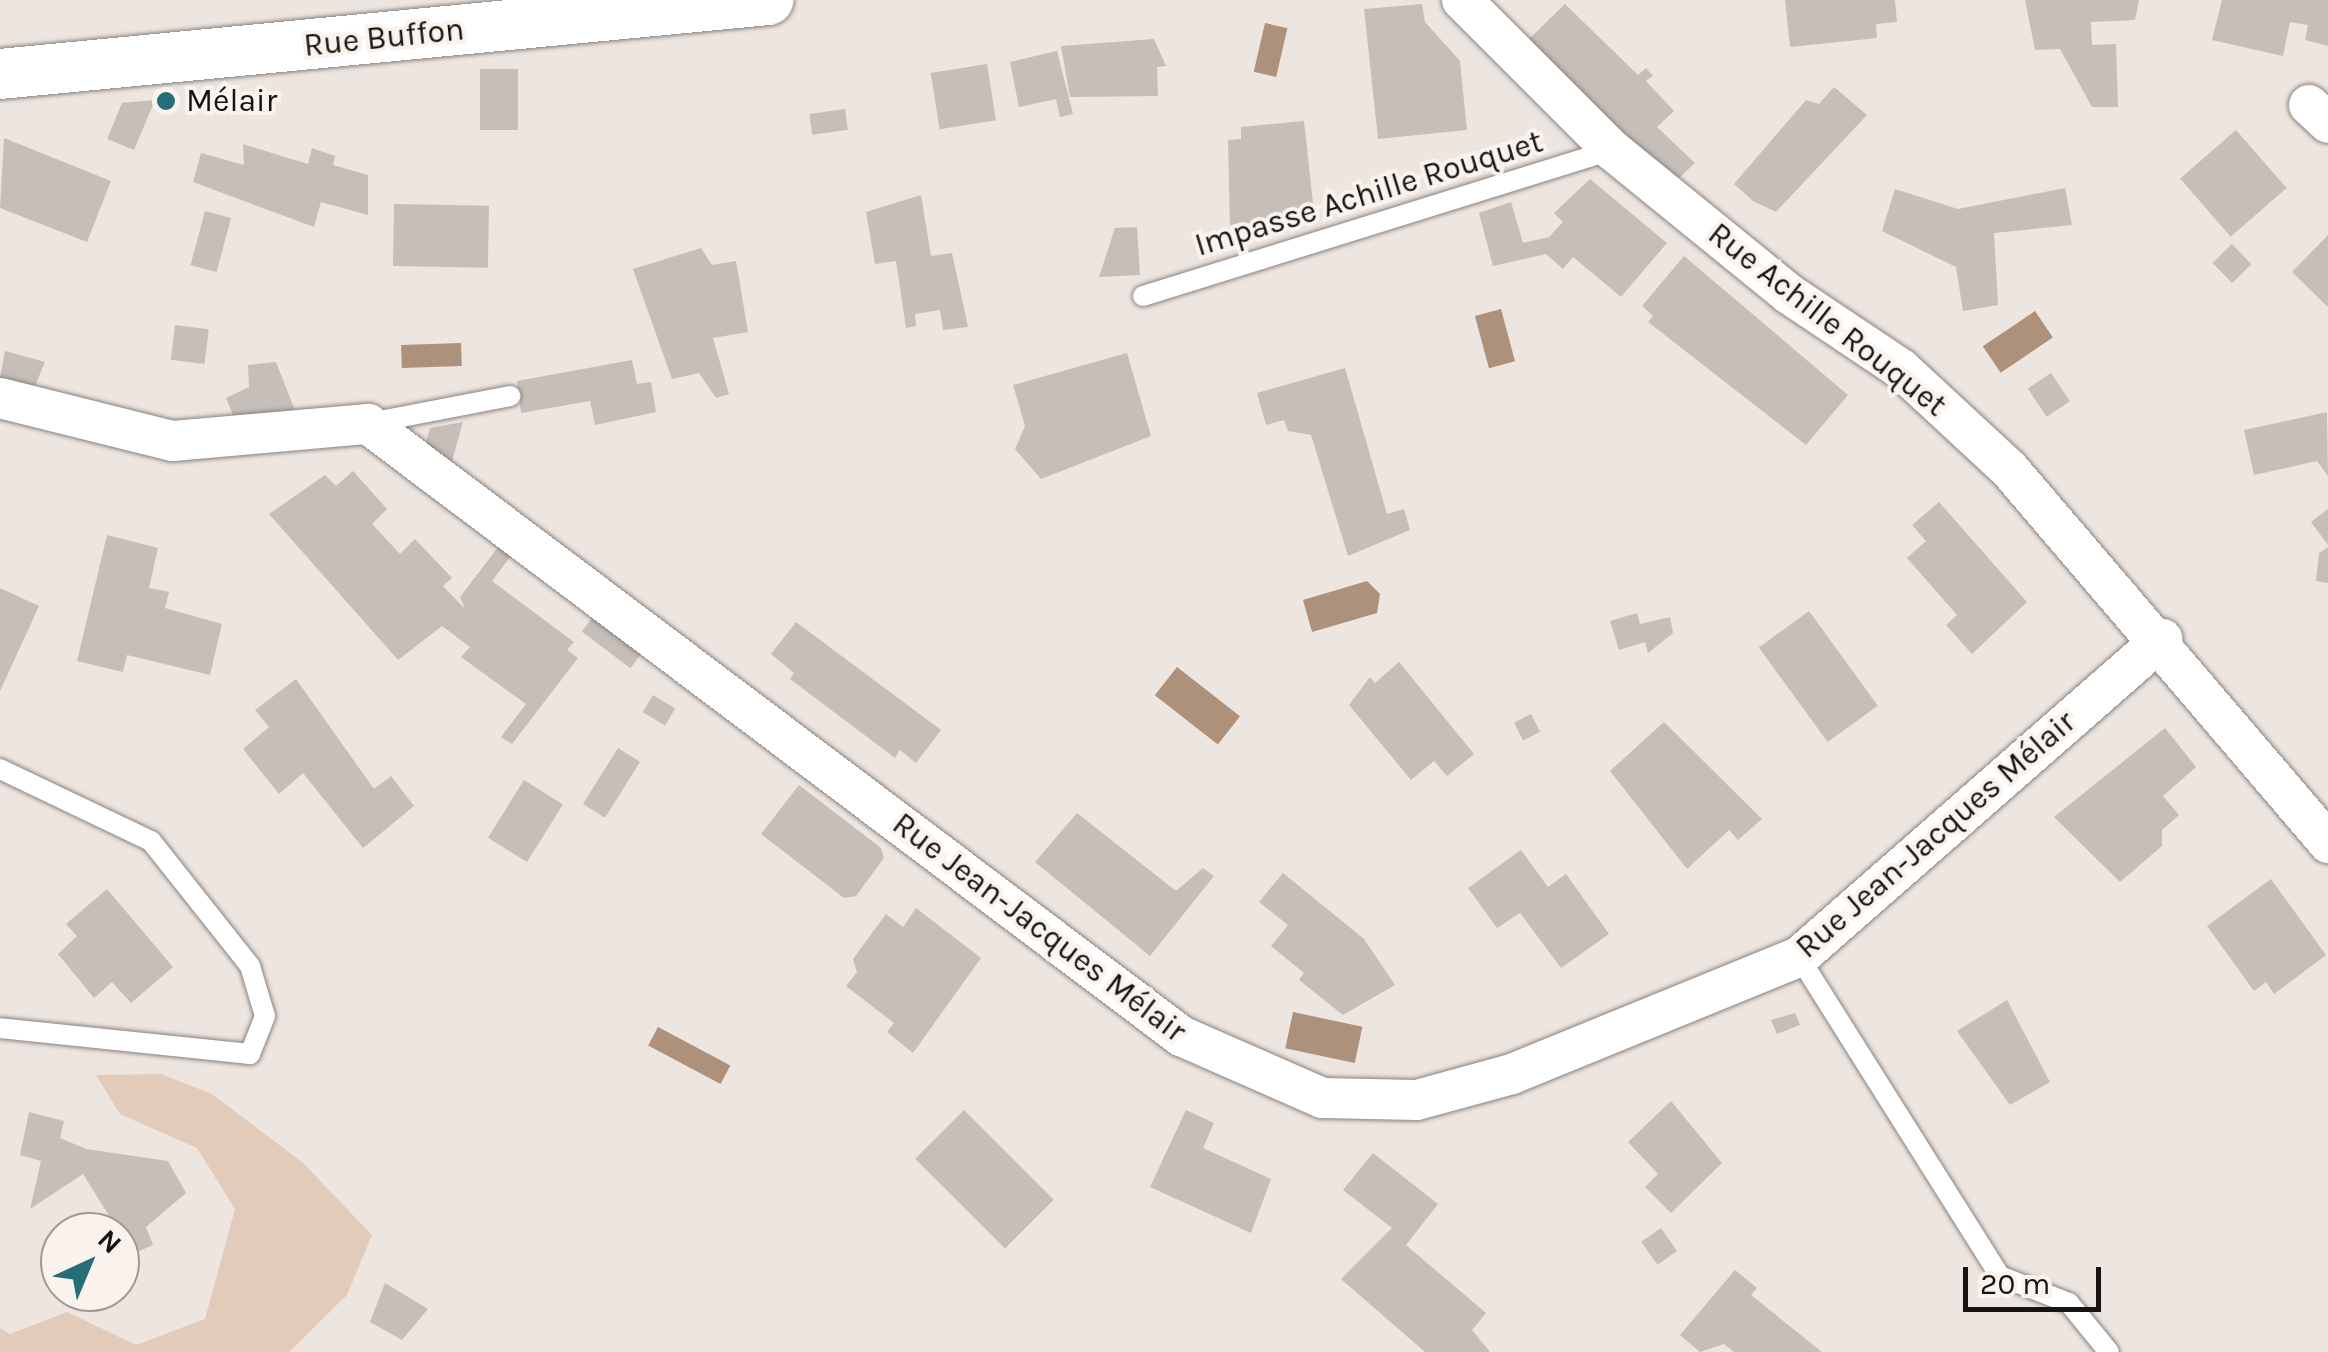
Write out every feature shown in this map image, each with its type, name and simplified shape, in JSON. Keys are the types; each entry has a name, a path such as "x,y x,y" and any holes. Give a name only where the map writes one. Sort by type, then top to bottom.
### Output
{"street":[{"name":"Rue Buffon","path":"0,74 510,12 768,0"},
{"name":"Rue Achille Rouquet","path":"1462,0 1612,150 1789,294 1901,369 2009,469 2162,639 2328,844"},
{"path":"0,398 173,441 368,424"},
{"name":"Rue Jean-Jacques Mélair","path":"368,424 1181,1036 1322,1098 1417,1100 1512,1074 1799,957 2162,639"}],"lane":[{"name":"Impasse Achille Rouquet","path":"1144,296 1612,150"},
{"path":"368,424 510,396"},
{"path":"0,768 152,841 250,966 265,1016 250,1054 0,1028"},
{"path":"1799,957 2000,1276 2069,1303 2108,1352"}],"shaded area":[{"path":"1265,23 1287,28 1276,77 1254,72"},
{"path":"1501,309 1515,361 1489,368 1475,316"},
{"path":"2035,311 2053,338 2001,373 1983,346"},
{"path":"461,343 462,366 402,368 401,345"},
{"path":"1367,581 1380,594 1377,613 1312,632 1303,600"},
{"path":"1177,667 1240,716 1218,745 1155,695"},
{"path":"1293,1012 1362,1027 1355,1063 1285,1048"},
{"path":"658,1027 730,1065 721,1084 648,1046"},
{"path":"161,1074 212,1094 303,1163 372,1235 347,1295 289,1352 0,1352 0,1328 10,1334 67,1312 136,1345 205,1319 235,1209 197,1148 120,1114 96,1075"}],"building":[{"path":"1785,0 1895,0 1897,22 1876,24 1877,38 1790,47"},
{"path":"2025,0 2139,0 2135,20 2091,22 2092,45 2116,44 2118,107 2092,107 2060,49 2035,50"},
{"path":"2222,0 2328,0 2328,46 2305,40 2308,25 2290,22 2283,56 2212,40"},
{"path":"1422,4 1425,22 1460,61 1467,130 1378,139 1364,9"},
{"path":"1565,4 1638,75 1646,68 1653,76 1646,81 1674,111 1657,127 1695,163 1678,179 1656,171 1527,41"},
{"path":"1154,39 1166,66 1157,67 1158,96 1070,97 1061,46"},
{"path":"1057,51 1073,114 1060,117 1056,99 1019,107 1010,62"},
{"path":"987,64 996,120 940,129 931,73"},
{"path":"480,69 518,69 518,130 480,130"},
{"path":"1834,87 1867,115 1776,212 1753,201 1734,184 1806,100 1819,104"},
{"path":"155,100 134,150 107,139 122,103"},
{"path":"845,109 848,130 812,135 809,114"},
{"path":"1304,121 1315,221 1230,229 1228,140 1241,139 1241,127"},
{"path":"2236,130 2287,188 2231,237 2180,179"},
{"path":"4,138 111,181 87,242 0,208"},
{"path":"243,144 308,164 312,148 335,156 333,165 368,175 368,215 321,202 314,227 193,182 201,153 244,165"},
{"path":"1590,179 1667,243 1621,297 1573,257 1563,269 1546,254 1493,266 1479,213 1511,202 1523,243 1549,237 1563,222 1554,213"},
{"path":"2065,188 2072,225 1994,233 1998,305 1963,311 1956,267 1882,231 1895,189 1958,209"},
{"path":"921,195 931,256 952,253 968,327 943,330 940,310 915,314 916,326 906,328 896,261 875,264 866,212"},
{"path":"394,204 489,206 488,268 393,266"},
{"path":"205,211 231,218 217,272 191,265"},
{"path":"1137,227 1140,275 1099,277 1115,228"},
{"path":"2328,235 2328,307 2292,272"},
{"path":"2232,244 2251,264 2232,283 2213,263"},
{"path":"701,248 712,265 736,261 748,332 713,338 729,394 716,398 699,373 672,379 633,269"},
{"path":"1684,256 1848,395 1806,445 1648,322 1653,316 1642,306"},
{"path":"175,325 209,329 204,364 171,360"},
{"path":"5,351 45,362 35,386 0,378"},
{"path":"1127,353 1151,436 1041,479 1015,449 1025,426 1013,385"},
{"path":"632,360 637,384 651,382 656,412 595,425 590,401 521,413 517,381"},
{"path":"276,362 298,418 236,422 226,398 249,387 248,365"},
{"path":"1345,368 1387,514 1404,509 1410,530 1348,556 1311,435 1288,431 1284,420 1266,425 1257,393"},
{"path":"2051,373 2070,401 2047,417 2028,389"},
{"path":"2327,412 2328,476 2317,461 2254,475 2244,430"},
{"path":"463,422 450,468 424,449 430,428"},
{"path":"353,471 387,509 372,524 400,554 415,539 452,578 443,586 465,609 460,597 505,538 517,548 492,581 574,642 567,650 578,658 512,744 501,737 526,704 461,657 470,647 442,626 398,660 269,514 325,475 336,486"},
{"path":"1939,502 2027,602 1972,654 1946,625 1957,615 1907,558 1926,541 1912,525"},
{"path":"2328,509 2328,545 2311,522"},
{"path":"107,535 158,548 149,588 169,592 165,608 222,624 210,675 127,655 123,672 77,661"},
{"path":"2328,547 2328,583 2316,581 2319,553"},
{"path":"0,588 39,606 0,691"},
{"path":"598,610 647,647 630,668 582,632"},
{"path":"1809,611 1878,706 1828,742 1759,647"},
{"path":"1637,613 1640,624 1670,617 1673,633 1648,653 1645,642 1619,650 1610,621"},
{"path":"796,622 941,730 916,763 900,750 895,758 790,679 794,673 771,654"},
{"path":"1399,662 1474,754 1447,776 1434,761 1411,780 1349,705 1370,677 1375,683"},
{"path":"296,679 374,789 391,776 414,806 363,848 303,773 279,794 243,749 269,727 255,710"},
{"path":"653,695 675,708 665,726 643,712"},
{"path":"1531,714 1540,732 1523,740 1514,723"},
{"path":"1664,722 1762,819 1738,840 1729,830 1687,869 1610,771"},
{"path":"2165,728 2196,767 2163,796 2179,815 2162,830 2162,846 2120,882 2054,817"},
{"path":"618,748 640,762 605,818 583,804"},
{"path":"524,780 563,804 527,862 488,838"},
{"path":"799,785 881,848 884,858 856,896 844,898 761,834"},
{"path":"1077,813 1176,891 1203,868 1214,876 1150,956 1035,862"},
{"path":"1521,850 1548,887 1566,874 1609,934 1561,968 1520,913 1497,928 1468,888"},
{"path":"1283,873 1364,939 1395,985 1343,1015 1299,980 1304,973 1271,946 1288,925 1259,902"},
{"path":"2271,879 2326,955 2274,994 2266,982 2254,991 2207,926"},
{"path":"107,889 173,967 131,1003 112,982 94,998 58,954 77,936 66,924"},
{"path":"916,908 981,958 913,1053 887,1032 894,1023 846,986 857,972 853,959 886,914 903,927"},
{"path":"2007,1000 2050,1082 2010,1105 1957,1031"},
{"path":"1795,1013 1800,1025 1777,1034 1771,1020"},
{"path":"1671,1101 1722,1163 1671,1213 1645,1187 1658,1174 1628,1142"},
{"path":"964,1110 1054,1200 1005,1249 915,1159"},
{"path":"1186,1110 1214,1123 1203,1148 1271,1179 1251,1233 1150,1187"},
{"path":"29,1112 64,1121 60,1138 86,1149 168,1161 186,1193 146,1227 153,1245 140,1251 140,1212 107,1212 83,1174 30,1209 41,1161 20,1155"},
{"path":"1373,1153 1438,1204 1406,1245 1486,1313 1472,1330 1490,1352 1425,1352 1341,1279 1392,1228 1343,1190"},
{"path":"1661,1228 1677,1251 1657,1265 1641,1242"},
{"path":"1735,1270 1757,1288 1751,1295 1822,1352 1734,1352 1724,1344 1700,1352 1680,1335"},
{"path":"385,1283 428,1309 402,1340 370,1322"}],"place":[{"name":"Mélair","path":"166,101"}]}
